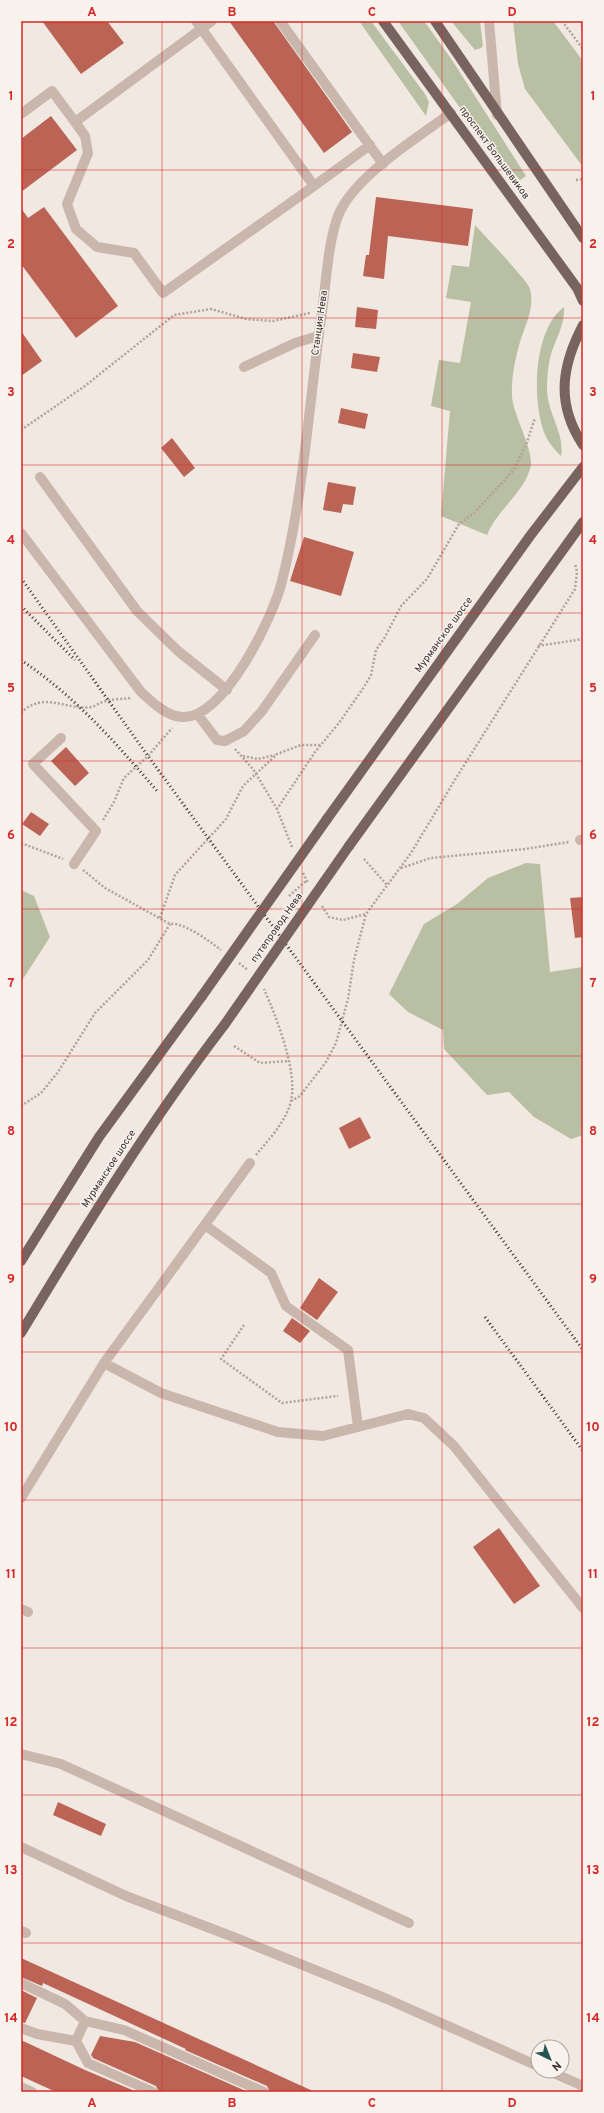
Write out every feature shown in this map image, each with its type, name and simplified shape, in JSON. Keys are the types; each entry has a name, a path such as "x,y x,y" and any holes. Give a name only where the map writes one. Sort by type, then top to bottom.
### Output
{"main road":[{"name":"проспект Большевиков","path":"383,21 577,288 583,301"},
{"path":"434,21 497,115 583,238"},
{"path":"583,325 575,341 566,368 563,389 567,412 583,445"},
{"name":"Мурманское шоссе","path":"21,1261 99,1137 202,996 327,819 526,543 583,467"},
{"name":"путепровод Нева","path":"225,1024 349,846 583,522"},
{"name":"Мурманское шоссе","path":"21,1333 124,1168 196,1061 225,1024"}],"street":[{"path":"75,122 199,25 212,21"},
{"path":"280,21 383,164"},
{"path":"489,21 497,115"},
{"path":"199,25 314,186"},
{"path":"21,114 52,91 85,136 88,153 67,204 76,229 96,247 134,254 163,293 370,146"},
{"name":"Станция Нева","path":"198,715 213,705 227,690 243,666 262,629 282,584 293,537 318,336 333,236 338,216 349,195 383,164 451,113"},
{"path":"244,367 295,343 318,336"},
{"path":"40,477 137,611 178,651 227,690"},
{"path":"21,533 146,696 158,708 182,717 198,715 217,740 225,741 244,731 262,711 315,635"},
{"path":"61,738 33,764 96,831 74,864"},
{"path":"21,1498 104,1363 250,1163"},
{"path":"205,1225 271,1273 286,1306 348,1350 358,1427"},
{"path":"104,1363 160,1392 278,1432 322,1436 408,1414 424,1418 454,1446 583,1608"},
{"path":"21,1754 60,1764 409,1923"},
{"path":"21,1847 126,1896 236,1938 387,1999 530,2062"},
{"path":"21,1983 64,2004 85,2021 124,2030 264,2092"},
{"path":"76,2042 85,2021"},
{"path":"21,2028 37,2034 76,2042 88,2063 153,2092"},
{"path":"567,2079 583,2086"}],"path":[{"path":"562,21 583,49"},
{"path":"581,21 583,33"},
{"path":"576,180 583,179"},
{"path":"21,430 85,386 174,315 211,309 246,319 274,321 322,309"},
{"path":"277,809 321,745 340,723 371,676 376,650 385,637 401,606 427,579 459,524 474,513 513,471 526,445 535,418"},
{"path":"291,1101 300,1096 326,1062 336,1043 348,999 354,960 366,914 400,868 575,589 577,572 575,564"},
{"path":"538,647 583,639"},
{"path":"21,713 42,701 55,701 68,706 93,707 109,701 146,696"},
{"path":"96,831 114,802 124,778 148,756 182,717"},
{"path":"225,741 242,756 256,774 277,809 294,852"},
{"path":"242,756 258,760 301,745 321,745"},
{"path":"160,918 175,875 226,819 243,786 277,754"},
{"path":"400,868 431,858 525,849 581,840"},
{"path":"21,843 74,864 105,888"},
{"path":"364,859 387,885"},
{"path":"300,866 310,887"},
{"path":"322,905 329,917 343,920 366,914"},
{"path":"21,1106 41,1093 58,1072 95,1013 148,960 170,924"},
{"path":"234,1046 260,1063 289,1061"},
{"path":"244,1325 221,1358 282,1403 338,1396"}],"green space":[{"path":"359,21 371,21 425,94 429,102 426,116"},
{"path":"398,21 424,21 452,60 526,176 520,180 478,133"},
{"path":"451,21 480,21 483,46 475,50"},
{"path":"513,21 553,21 583,61 583,167 525,89 518,64"},
{"path":"475,225 522,277 530,289 531,296 529,316 515,362 512,389 513,404 530,454 530,469 516,495 491,526 487,535 441,516 450,411 431,406 439,360 460,363 471,302 446,298 452,265 469,267"},
{"path":"564,307 562,324 550,360 547,386 550,408 561,440 561,456 550,444 543,429 537,399 537,382 541,347 554,317"},
{"path":"526,863 540,864 550,972 583,967 583,1135 571,1139 534,1117 509,1092 487,1095 444,1049 443,1030 408,1012 389,994 424,924 457,904 488,878"},
{"path":"21,890 34,896 50,937 21,982"}],"building":[{"path":"42,21 107,21 124,43 81,74"},
{"path":"229,21 273,21 352,132 324,153"},
{"path":"51,116 77,150 21,192 21,139"},
{"path":"376,197 473,209 468,246 388,236 384,279 363,276 366,255 369,255"},
{"path":"44,207 118,306 76,338 21,264 21,208 28,218"},
{"path":"357,307 378,310 376,329 355,327"},
{"path":"21,331 42,361 21,376"},
{"path":"353,353 380,357 377,372 351,368"},
{"path":"341,408 368,414 365,429 338,423"},
{"path":"172,438 195,468 184,477 161,448"},
{"path":"328,482 356,487 353,505 343,504 341,513 323,510"},
{"path":"304,537 354,552 341,596 290,581"},
{"path":"66,747 89,773 75,786 51,761"},
{"path":"31,812 49,824 40,836 22,824"},
{"path":"583,897 583,937 575,938 570,898"},
{"path":"360,1117 371,1138 349,1149 339,1128"},
{"path":"319,1278 338,1292 317,1320 300,1308"},
{"path":"292,1318 310,1331 300,1343 283,1331"},
{"path":"499,1528 540,1586 514,1604 473,1547"},
{"path":"58,1802 106,1824 101,1836 53,1815"},
{"path":"21,1958 315,2092 270,2092 267,2086 185,2050 186,2049 43,1983 42,1986 21,1977"},
{"path":"21,1990 37,1998 25,2023 21,2022"},
{"path":"100,2036 135,2042 248,2092 159,2092 156,2086 93,2058 91,2055"},
{"path":"21,2040 137,2092 56,2092 21,2076"}],"railway":[{"path":"21,578 148,756 583,1350"},
{"path":"21,606 75,660"},
{"path":"21,660 60,689 94,721 157,791"},
{"path":"485,1317 583,1451"}]}
